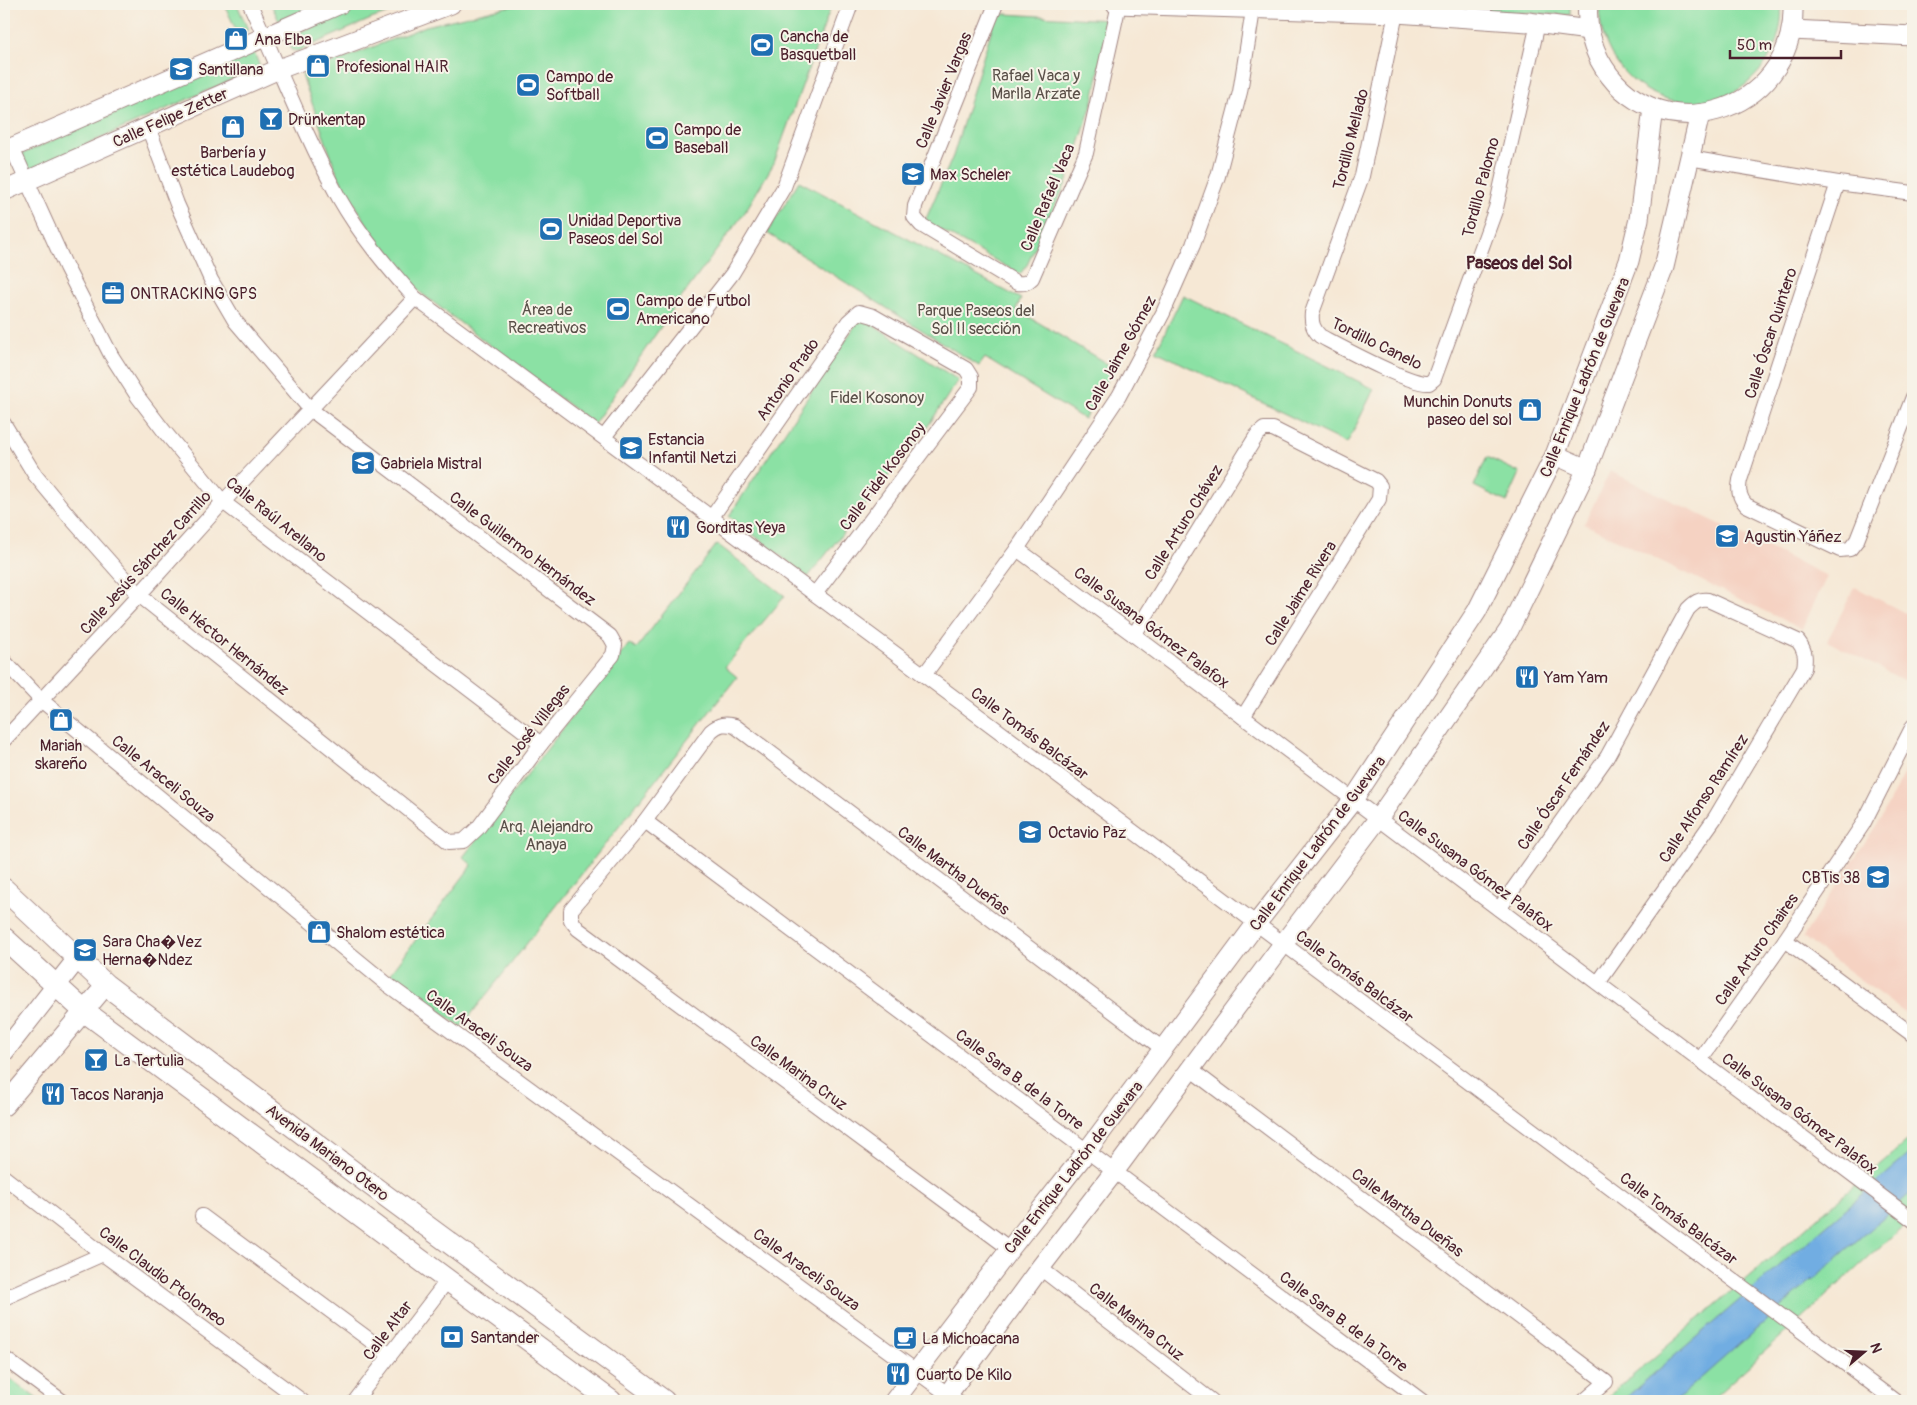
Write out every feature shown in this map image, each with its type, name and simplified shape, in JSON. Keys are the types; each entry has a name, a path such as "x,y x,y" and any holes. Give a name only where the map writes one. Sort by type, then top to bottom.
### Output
{"main road":[{"name":"Avenida Mariano Otero","path":"4,889 106,985 356,1174 664,1401"},
{"name":"Avenida Mariano Otero","path":"4,938 84,1011 611,1401"}],"street":[{"name":"Calle Tomás Balcázar","path":"250,4 340,199 384,264 415,298 712,517 1895,1401"},
{"path":"8,149 340,4"},
{"name":"Calle Felipe Zetter","path":"4,191 279,69 450,4"},
{"path":"604,437 732,274 784,187 852,4"},
{"name":"Calle Javier Vargas","path":"996,4 915,206 914,217 921,225 1017,282 1026,283"},
{"path":"1118,4 1396,13 1538,23 1589,30"},
{"name":"Calle Rafaél Vaca","path":"1026,283 1032,278 1086,153 1118,4"},
{"path":"1588,4 1589,30 1595,50 1605,68 1634,98 1653,108 1678,114 1700,114 1725,109 1745,99 1762,86 1776,70 1786,50 1792,30 1793,4"},
{"name":"Calle Jaime Gómez","path":"924,675 1017,550 1120,396 1163,313 1193,245 1218,176 1240,92 1253,7"},
{"name":"Tordillo Mellado","path":"1313,328 1312,313 1362,176 1396,13"},
{"name":"Tordillo Palomo","path":"1429,383 1434,378 1496,208 1538,23"},
{"path":"1792,30 1913,36"},
{"name":"Calle Enrique Ladrón de Guevara","path":"894,1401 1087,1151 1256,924 1353,800 1477,611 1555,455 1629,261 1639,219 1653,108"},
{"name":"Calle Enrique Ladrón de Guevara","path":"949,1399 1040,1268 1378,819 1510,630 1587,469 1664,267 1700,114"},
{"name":"Calle Guillermo Hernández","path":"148,127 177,204 211,280 236,321 310,409 610,636 616,645"},
{"name":"Calle Raúl Arellano","path":"8,149 26,181 87,311 112,355 154,418 223,502 541,744"},
{"path":"1689,158 1838,183 1913,193"},
{"name":"Calle Óscar Quintero","path":"1838,183 1740,480 1739,494 1746,504 1840,550 1850,549 1857,540 1913,397"},
{"name":"Calle Jesús Sánchez Carrillo","path":"4,740 223,502 415,298"},
{"name":"Antonio Prado","path":"712,517 848,322 859,312 873,316 966,369 972,378"},
{"name":"Tordillo Canelo","path":"1313,328 1320,336 1381,366 1421,384 1429,383"},
{"name":"Calle Fidel Kosonoy","path":"815,594 970,387 972,378"},
{"name":"Calle Héctor Hernández","path":"4,424 35,474 69,516 139,595 449,842 464,841"},
{"name":"Calle Arturo Chávez","path":"1134,635 1257,435 1264,429 1273,429 1371,477 1380,486"},
{"path":"1555,455 1587,469"},
{"name":"Calle Jaime Rivera","path":"1243,717 1379,499 1380,486"},
{"name":"Calle Susana Gómez Palafox","path":"1017,550 1134,635 1913,1220"},
{"name":"Calle Óscar Fernández","path":"1499,909 1607,757 1688,609 1698,601 1708,600 1798,641 1804,650"},
{"name":"Calle José Villegas","path":"464,841 478,828 541,744 613,655 616,645"},
{"name":"Calle Alfonso Ramírez","path":"1598,983 1715,818 1804,668 1806,660 1804,650"},
{"name":"Calle Araceli Souza","path":"4,661 41,700 388,985 916,1371 949,1399"},
{"name":"Calle Martha Dueñas","path":"645,821 711,731 722,724 735,726 1163,1049"},
{"name":"Calle Arturo Chaires","path":"1700,1060 1785,940 1863,824 1913,726"},
{"name":"Calle Marina Cruz","path":"645,821 572,910 571,920 578,930 1010,1249"},
{"name":"Calle Sara B. de la Torre","path":"645,821 1422,1401"},
{"path":"1785,940 1913,1034"},
{"path":"4,1052 77,959"},
{"path":"4,1106 106,985"},
{"name":"Calle Martha Dueñas","path":"1190,1069 1606,1382 1584,1401"},
{"name":"Calle Claudio Ptolomeo","path":"4,1177 302,1401"},
{"path":"202,1216 390,1355"},
{"path":"4,1298 104,1254"},
{"name":"Calle Marina Cruz","path":"1040,1268 1212,1401"},
{"name":"Calle Altar","path":"355,1401 447,1281"},
{"path":"4,1358 62,1401"}],"shaded area":[{"path":"1610,471 1827,576 1802,629 1584,524"},
{"path":"1855,587 1913,617 1913,665 1905,681 1827,641"},
{"name":"CBTis 38","path":"1913,755 1913,1019 1803,937 1881,818"}],"green space":[{"path":"224,4 237,4 248,30 238,34"},
{"path":"271,4 319,4 279,21"},
{"path":"364,4 414,4 371,19 298,51 291,50 288,42 291,36"},
{"name":"Unidad Deportiva Paseos del Sol","path":"528,4 832,4 774,163 745,212 673,309 594,424 421,293 380,246 338,176 302,75 426,26 506,7"},
{"path":"1329,4 1570,4 1570,15"},
{"path":"1599,4 1781,4 1781,22 1772,52 1751,80 1726,96 1697,103 1668,99 1642,87 1620,67 1605,39"},
{"name":"Rafael Vaca y Marlla Arzate","path":"996,15 1109,20 1093,101 1067,181 1027,265 1020,274 925,221 953,156"},
{"path":"254,52 260,67 29,170 22,154"},
{"name":"Parque Paseos del Sol II sección","path":"799,181 1021,299 1016,309 1114,368 1084,419 985,358 979,366 767,233"},
{"path":"1183,295 1374,389 1347,444 1156,351"},
{"name":"Fidel Kosonoy","path":"861,317 958,380 928,426 808,577 729,516"},
{"path":"1487,457 1520,473 1507,502 1474,486"},
{"name":"Arq. Alejandro Anaya","path":"717,544 785,596 725,667 737,677 461,1027 390,974 472,865 463,857 629,644 636,649"},
{"path":"1913,1136 1913,1217 1710,1401 1603,1401"},
{"path":"4,1374 40,1401 4,1401"}],"water":[{"path":"1913,1151 1913,1191 1675,1401 1622,1401"}],"place":[{"name":"Ana Elba","path":"236,39"},
{"name":"Cancha de Basquetball","path":"762,45"},
{"name":"Profesional HAIR","path":"318,66"},
{"name":"Santillana","path":"181,69"},
{"name":"Campo de Softball","path":"528,85"},
{"name":"Drünkentap","path":"271,119"},
{"name":"Barbería y estética Laudebog","path":"233,127"},
{"name":"Campo de Baseball","path":"657,138"},
{"name":"Max Scheler","path":"913,174"},
{"name":"Unidad Deportiva Paseos del Sol","path":"551,229"},
{"name":"ONTRACKING GPS","path":"113,293"},
{"name":"Campo de Futbol Americano","path":"618,309"},
{"name":"Munchin Donuts paseo del sol","path":"1530,410"},
{"name":"Estancia Infantil Netzi","path":"631,448"},
{"name":"Gabriela Mistral","path":"363,463"},
{"name":"Gorditas Yeya","path":"678,527"},
{"name":"Agustin Yáñez","path":"1727,536"},
{"name":"Yam Yam","path":"1527,677"},
{"name":"Mariah skareño","path":"61,720"},
{"name":"Octavio Paz","path":"1030,832"},
{"name":"CBTis 38","path":"1878,877"},
{"name":"Shalom estética","path":"319,932"},
{"name":"Sara Cha�Vez Herna�Ndez","path":"85,950"},
{"name":"La Tertulia","path":"96,1060"},
{"name":"Tacos Naranja","path":"53,1094"},
{"name":"Santander","path":"452,1337"},
{"name":"La Michoacana","path":"905,1338"},
{"name":"Cuarto De Kilo","path":"898,1374"}],"district":[{"name":"Paseos del Sol","path":"1519,263"}],"park label":[{"name":"Área de Recreativos","path":"547,318"}]}
